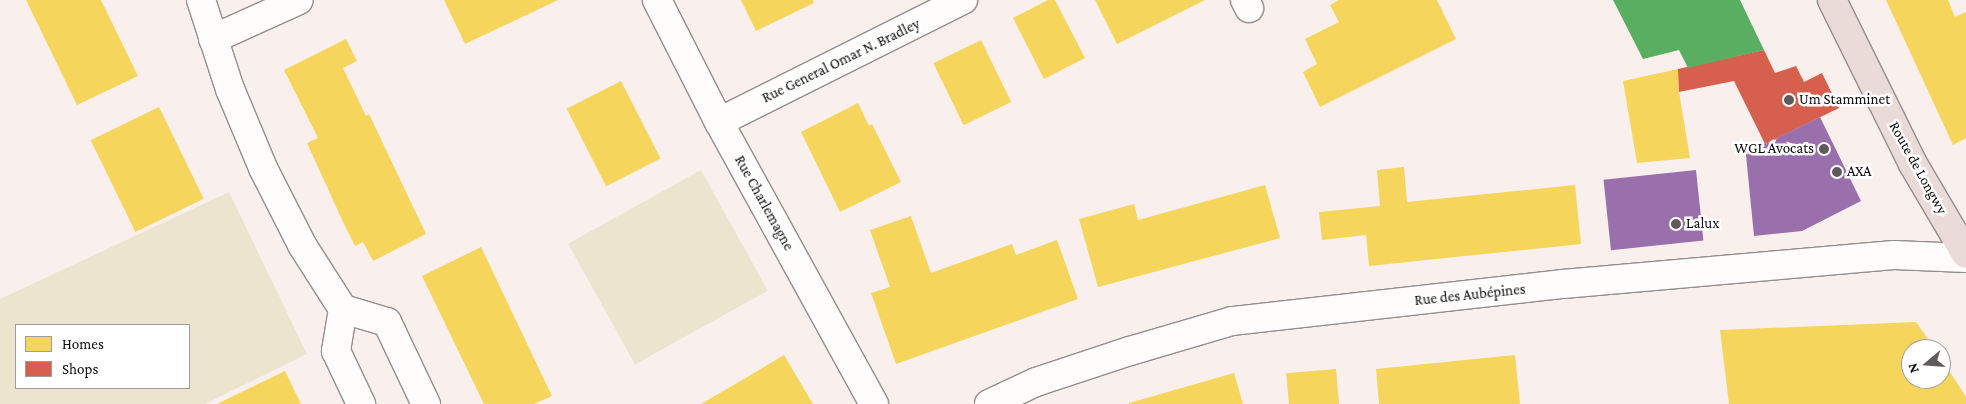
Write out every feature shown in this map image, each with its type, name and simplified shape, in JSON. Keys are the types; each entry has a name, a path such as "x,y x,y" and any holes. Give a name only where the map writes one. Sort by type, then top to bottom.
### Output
{"main road":[{"name":"Route de Longwy","path":"1832,0 1913,164 1966,254"}],"street":[{"path":"201,0 230,89 263,168 302,245 343,309 387,322 426,404"},
{"path":"214,39 299,0"},
{"name":"Rue Charlemagne","path":"658,0 719,122 874,404"},
{"name":"Rue General Omar N. Bradley","path":"719,122 963,0"},
{"name":"Rue des Aubépines","path":"989,404 1036,382 1130,351 1232,321 1563,284 1894,255 1966,258"},
{"path":"343,309 336,350 360,404"}],"shaded area":[{"path":"701,170 768,291 635,364 568,244"},
{"path":"229,192 307,354 205,404 0,404 0,299"}],"building: Homes":[{"path":"26,0 101,0 138,76 77,105"},
{"path":"444,0 558,0 465,44"},
{"path":"741,0 813,0 814,3 756,31"},
{"path":"1048,0 1055,0 1085,58 1044,79 1013,18"},
{"path":"1095,0 1205,0 1117,44"},
{"path":"1339,0 1437,0 1456,39 1320,107 1303,72 1317,64 1305,39 1339,22 1330,5"},
{"path":"1886,0 1948,0 1955,17 1966,12 1966,138 1953,145"},
{"path":"346,39 357,61 343,68 366,116 369,114 426,234 373,261 363,242 355,246 343,222 307,143 318,138 284,70"},
{"path":"981,40 1011,102 964,125 933,63"},
{"path":"1678,69 1679,92 1690,158 1637,163 1623,81"},
{"path":"621,81 660,159 606,186 567,109"},
{"path":"858,103 869,126 872,124 901,182 840,212 801,132"},
{"path":"159,107 204,199 135,232 91,140"},
{"path":"1404,167 1407,202 1575,185 1581,244 1369,266 1366,235 1322,240 1319,212 1380,206 1377,170"},
{"path":"1265,185 1280,238 1098,287 1079,219 1134,204 1138,220"},
{"path":"911,216 931,273 1012,244 1016,255 1057,240 1078,299 896,364 871,293 890,287 870,230"},
{"path":"481,247 552,396 534,404 484,404 422,276"},
{"path":"1916,322 1928,339 1901,339 1901,389 1951,389 1951,374 1966,397 1966,404 1729,404 1720,330"},
{"path":"784,355 813,404 701,404 749,376"},
{"path":"1515,355 1520,404 1379,404 1376,369"},
{"path":"1336,369 1339,404 1289,404 1286,373"},
{"path":"285,371 301,404 217,404"},
{"path":"1234,373 1243,404 1129,404 1129,403"}],"building: Shops":[{"name":"Um Stamminet","path":"1764,50 1775,73 1796,66 1804,82 1822,73 1839,108 1765,144 1734,81 1679,92 1678,69"}],"building: Offices":[{"path":"1820,117 1861,201 1802,231 1754,236 1745,145 1764,142 1765,144"},
{"path":"1696,170 1703,241 1611,250 1604,180"}],"building: Public":[{"path":"1613,0 1740,0 1764,50 1688,68 1679,50 1643,59"}],"place":[{"name":"Um Stamminet","path":"1789,100"},
{"name":"WGL Avocats","path":"1824,149"},
{"name":"AXA","path":"1837,172"},
{"name":"Lalux","path":"1676,224"}]}
